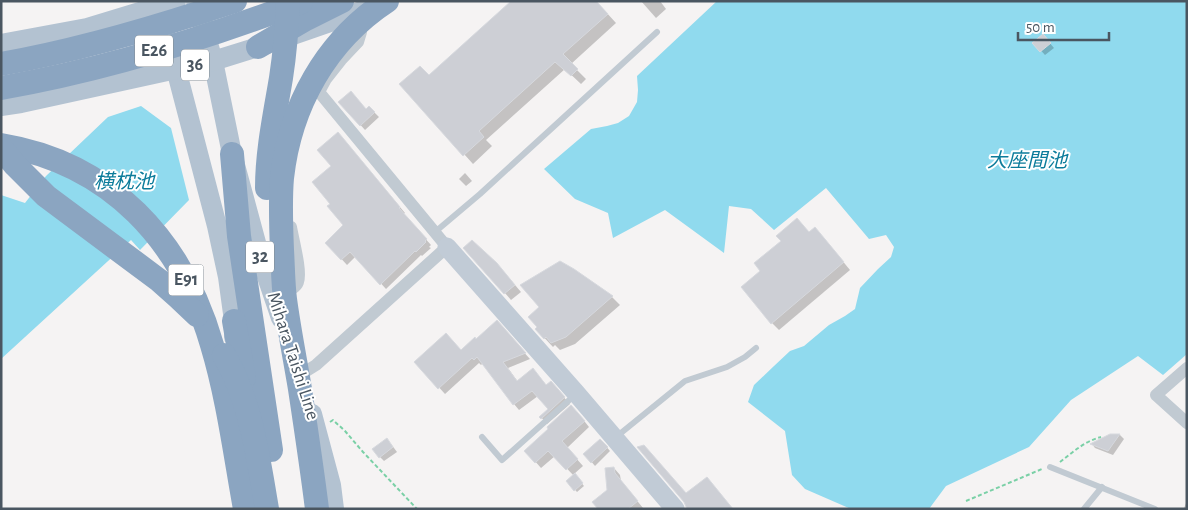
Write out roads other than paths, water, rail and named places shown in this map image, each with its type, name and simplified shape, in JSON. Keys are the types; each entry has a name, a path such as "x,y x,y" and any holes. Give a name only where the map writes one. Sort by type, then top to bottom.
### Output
{"highway":[{"name":"E26","path":"1,64 96,43 178,20 235,1"},
{"path":"288,1 281,77 269,150 267,259 277,343 302,509"},
{"name":"E26","path":"1,88 108,65 186,42 303,1"},
{"path":"317,509 285,297 281,228 282,178 298,112 317,72 344,36 387,1"},
{"path":"258,47 306,19 351,7"},
{"name":"E91","path":"1,146 33,151 56,159 80,170 101,183 142,217 175,260 200,311 212,344 224,392 243,509"},
{"name":"E91","path":"1,146 15,165 46,196 160,281 184,302 206,327 230,365 239,385 251,426 267,509"},
{"path":"232,154 240,236 280,509"},
{"path":"234,321 249,403 256,509"}],"main road":[{"path":"1,44 87,28 156,4 176,1"},
{"name":"Mihara Taishi Line","path":"196,1 213,61 232,154 258,250 316,427 331,485 334,509"},
{"path":"351,7 383,1"},
{"name":"32","path":"156,4 176,69 217,226 228,277 234,321 243,509"},
{"name":"36","path":"1,106 213,61 258,47"}],"street":[{"path":"273,295 293,289 298,282 300,274 291,228 289,198 291,170 300,132 309,110 326,79 358,42 361,32 351,7"},
{"path":"319,92 435,232 615,437 675,509"},
{"path":"300,374 316,365 447,246"},
{"path":"1187,368 1156,395 1187,423"}],"lane":[{"path":"435,232 480,194 657,32"},
{"path":"615,437 686,381 727,367 745,358 756,348"},
{"path":"482,438 502,460 576,393"},
{"path":"1050,467 1155,509"},
{"path":"1084,509 1102,487"}],"water":[{"name":"大座間池","path":"717,1 1187,1 1187,354 1163,375 1138,356 1071,400 1029,447 946,486 929,509 851,509 805,489 792,475 785,431 748,402 754,385 790,351 804,346 829,325 855,309 860,288 891,257 894,247 886,235 869,239 826,188 774,230 751,209 729,206 724,253 665,210 613,238 608,213 575,199 544,169 591,129 618,123 629,116 637,102 637,76"},
{"name":"横枕池","path":"141,106 171,128 189,200 140,250 131,240 1,359 1,195 25,203 46,176 108,117"}]}
